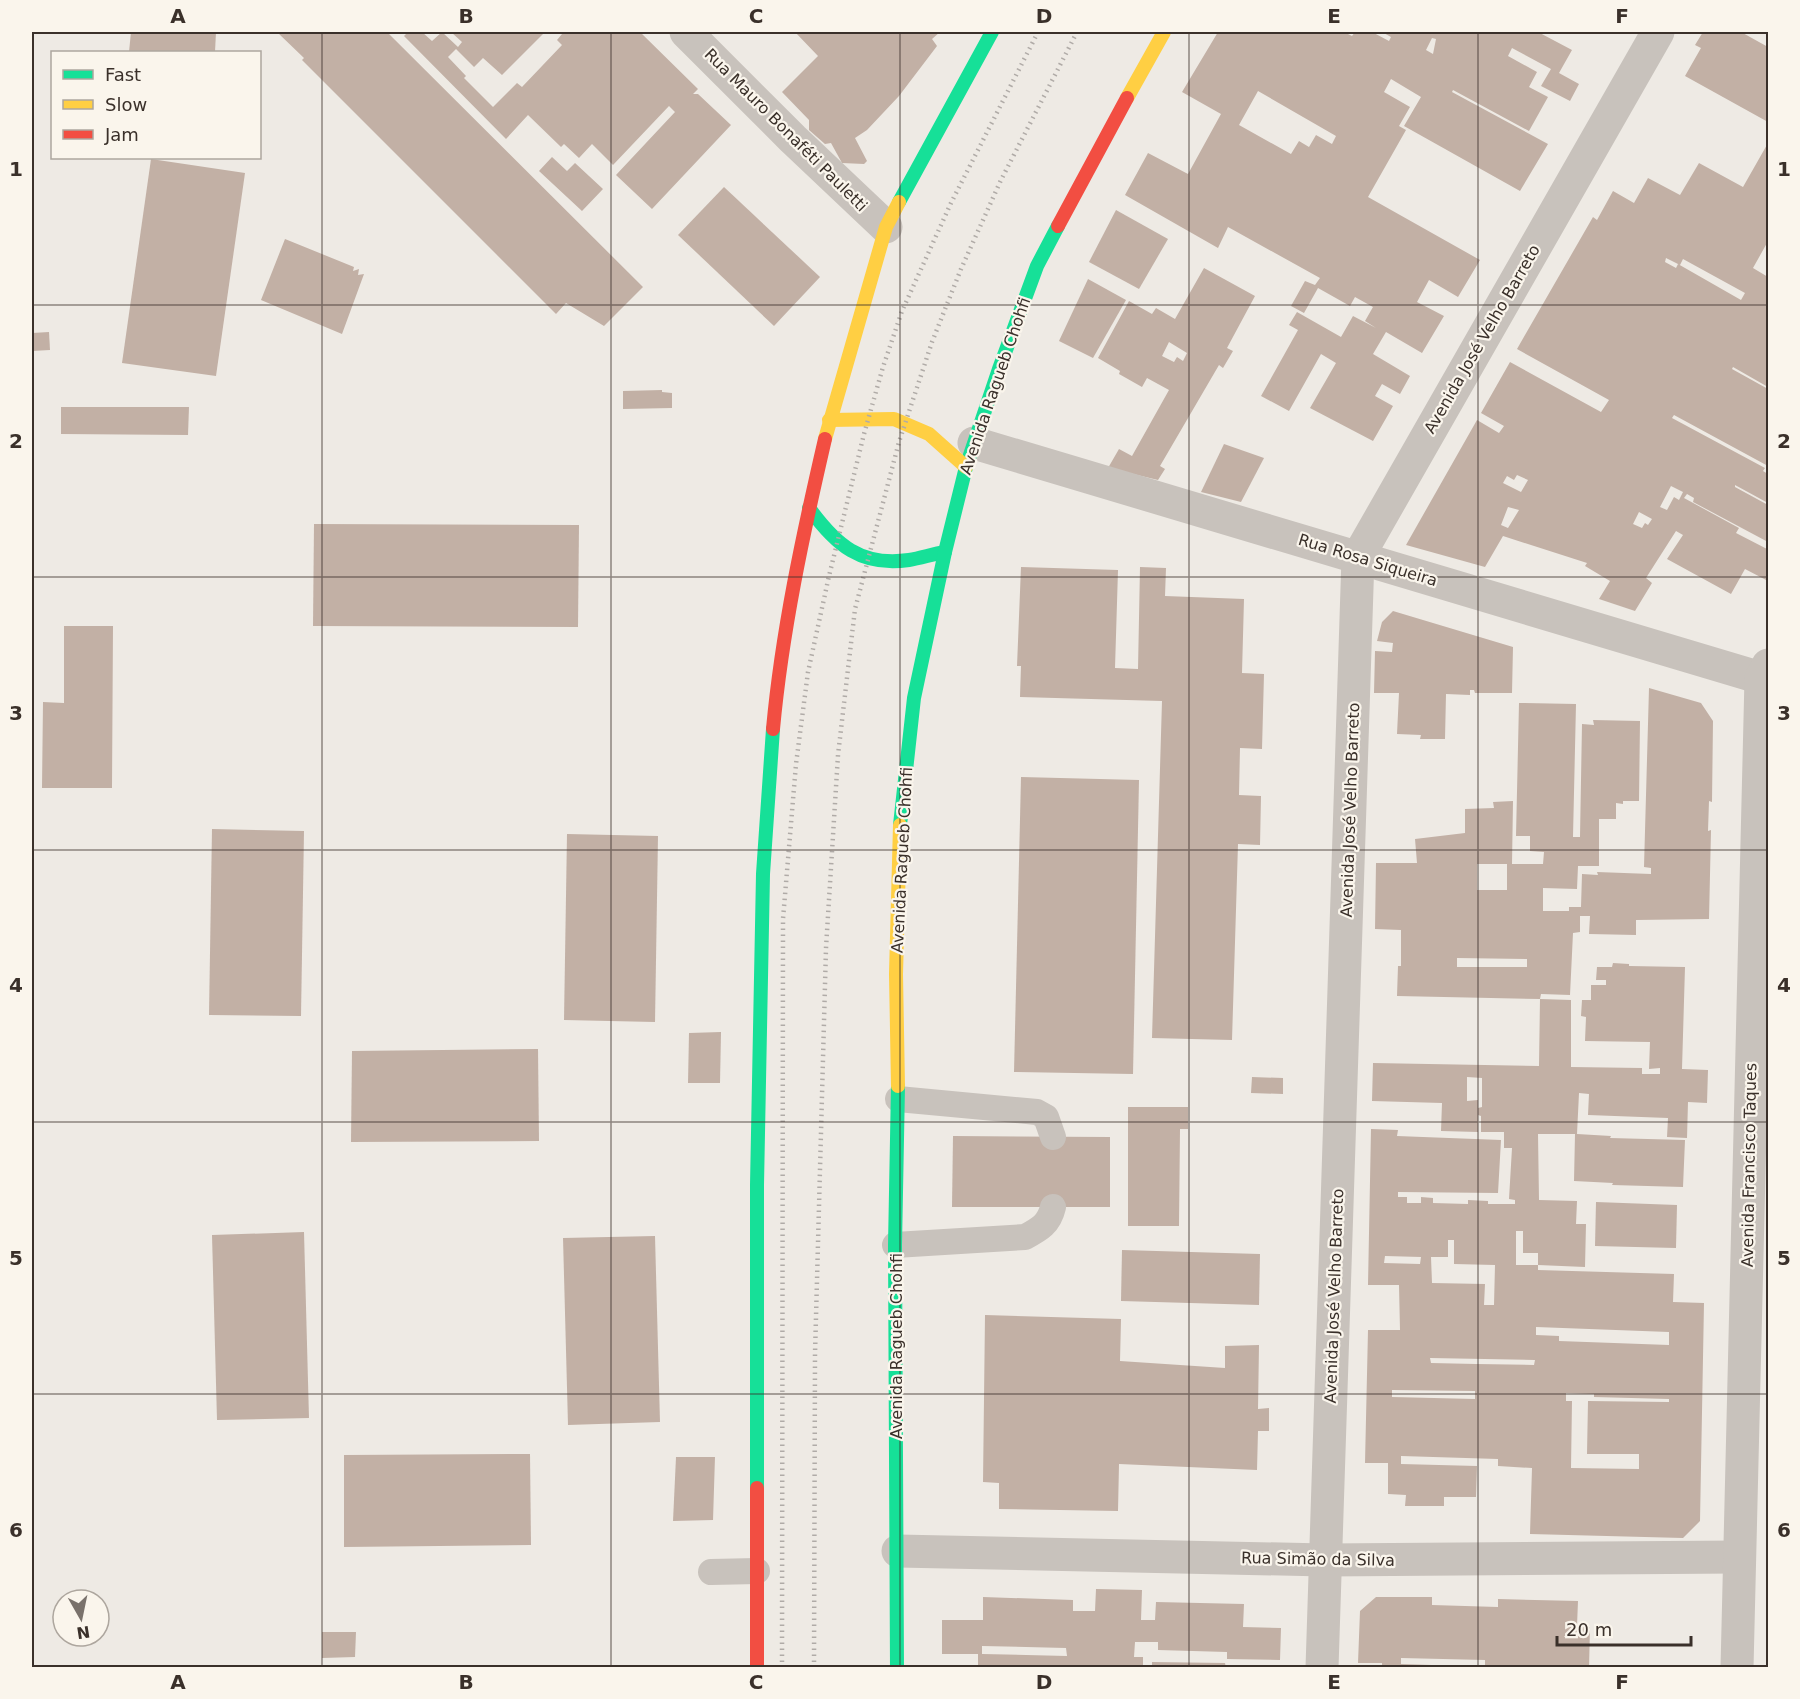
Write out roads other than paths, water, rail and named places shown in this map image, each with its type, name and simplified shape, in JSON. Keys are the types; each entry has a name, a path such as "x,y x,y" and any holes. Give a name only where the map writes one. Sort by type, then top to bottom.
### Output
{"highway":[{"path":"756,1668 757,1185 765,851 778,679 809,508 829,420 886,227 992,32"},
{"name":"Avenida Ragueb Chohfi","path":"897,1668 895,1245 898,1099 897,974 901,807 914,698 945,552 970,455 1037,266 1164,32"},
{"path":"829,420 894,419 970,455"},
{"path":"809,508 824,530 838,544 858,556 881,561 945,552"}],"street":[{"name":"Rua Mauro Bonaféti Pauletti","path":"687,32 793,139 886,227"},
{"name":"Avenida José Velho Barreto","path":"1322,1668 1358,557 1658,32"},
{"name":"Rua Rosa Siqueira","path":"970,455 1358,557 1765,672"},
{"name":"Avenida Francisco Taques","path":"1737,1668 1738,1557 1765,672"},
{"name":"Rua Simão da Silva","path":"898,1551 1324,1560 1738,1557"}],"lane":[{"path":"898,1099 1037,1112 1046,1117 1053,1137"},
{"path":"895,1245 1025,1237 1041,1229 1050,1219 1053,1207"},
{"path":"711,1572 758,1571"}],"railway":[{"path":"782,1668 783,919 796,764 808,672 864,434 902,311 951,203 1038,32"},
{"path":"814,1668 815,1354 826,948 838,755 855,609 899,442 932,342 961,269 1001,180 1077,32"}]}
